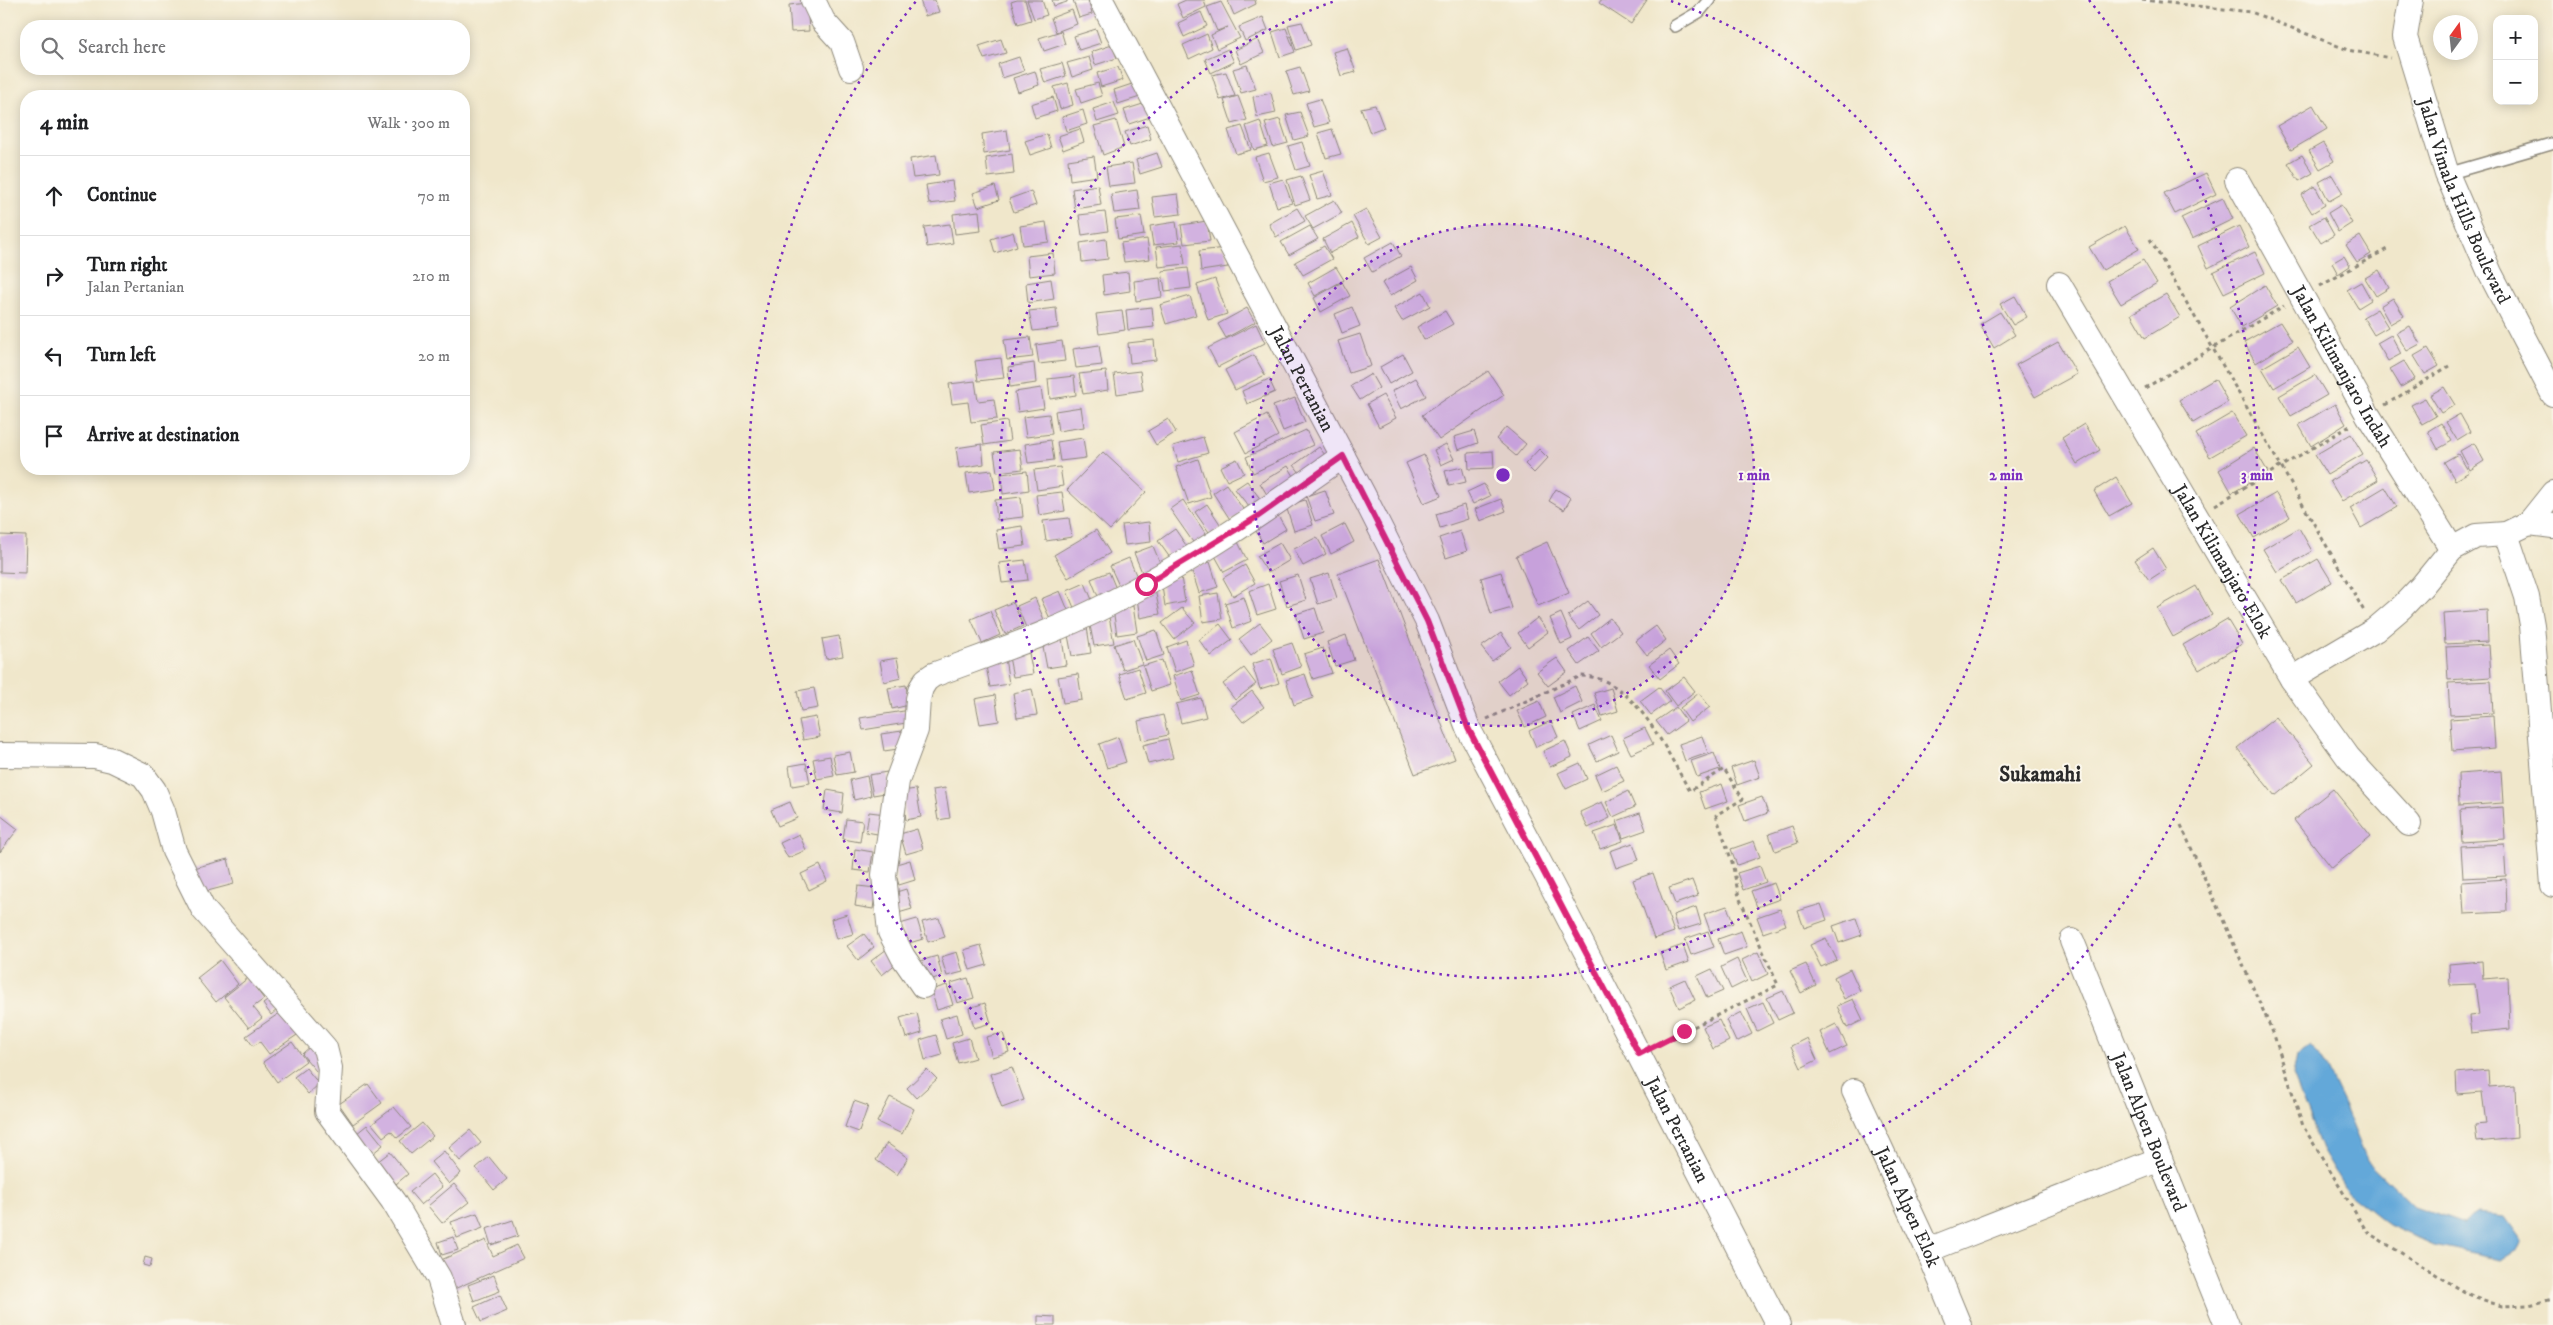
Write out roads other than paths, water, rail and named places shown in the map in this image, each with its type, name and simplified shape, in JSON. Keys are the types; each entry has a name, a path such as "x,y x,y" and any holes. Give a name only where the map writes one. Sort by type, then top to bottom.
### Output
{"street":[{"path":"813,0 823,21 842,42 851,68"},
{"name":"Jalan Pertanian","path":"1100,0 1343,456 1427,621 1468,728 1639,1054 1778,1325"},
{"name":"Jalan Vimala Hills Boulevard","path":"2410,0 2407,46 2447,174 2490,273 2553,394"},
{"name":"Jalan Kilimanjaro Indah","path":"2237,180 2368,415 2452,549"},
{"name":"Jalan Kilimanjaro Elok","path":"2058,284 2292,678 2348,757 2409,824"},
{"path":"923,986 902,957 890,932 884,875 897,781 916,730 918,699 926,680 933,675 1076,620 1116,600 1257,517 1343,456"},
{"path":"2292,678 2375,630 2402,607 2422,586 2452,549 2476,536 2506,534 2529,523 2553,493"},
{"path":"2529,523 2553,526"},
{"path":"2506,534 2526,597 2532,625 2553,885"},
{"path":"0,755 95,756 112,760 143,775 154,790 163,811 174,852 203,909 325,1048 330,1068 327,1110 392,1201 439,1278 454,1325"},
{"name":"Jalan Alpen Boulevard","path":"2072,940 2227,1325"},
{"name":"Jalan Alpen Elok","path":"1854,1091 1928,1250 1958,1325"},
{"path":"1928,1250 2160,1159"}],"lane":[{"path":"1675,26 1699,12 1709,0"},
{"path":"2447,174 2551,144"}],"water":[{"path":"2310,1045 2320,1055 2345,1107 2367,1161 2414,1206 2463,1223 2477,1214 2505,1217 2522,1241 2518,1249 2502,1259 2434,1245 2389,1225 2347,1192 2322,1150 2293,1075 2297,1055"}],"district":[{"name":"Sukamahi","path":"2040,775"}]}
